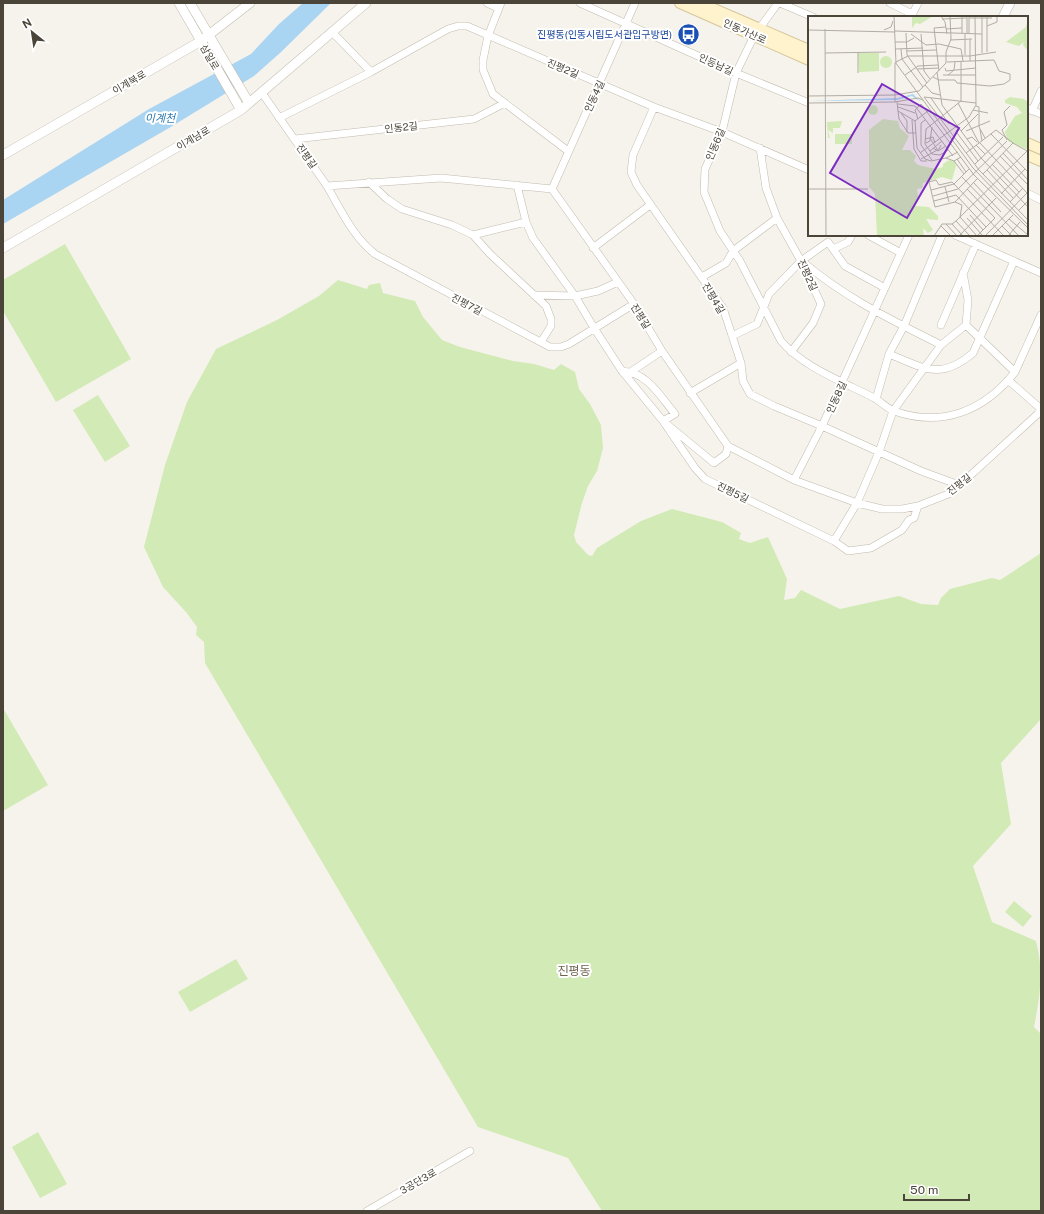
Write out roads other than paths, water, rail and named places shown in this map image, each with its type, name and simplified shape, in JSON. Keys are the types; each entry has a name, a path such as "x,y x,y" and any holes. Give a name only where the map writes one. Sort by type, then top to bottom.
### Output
{"main road":[{"name":"인동가산로","path":"680,3 808,50"},
{"name":"인동가산로","path":"700,3 808,59"},
{"path":"1028,143 1041,149"},
{"path":"1028,155 1041,161"}],"street":[{"name":"삼일로","path":"179,3 241,110"},
{"name":"삼일로","path":"190,3 249,103"},
{"name":"이계북로","path":"3,155 201,41 250,3"},
{"name":"이계남로","path":"3,248 241,110 366,3"},
{"path":"487,3 496,7 501,3"},
{"path":"501,3 488,36 483,70 493,94 568,151"},
{"name":"인동남길","path":"580,3 626,22 736,73 808,102"},
{"name":"인동4길","path":"552,189 635,3"},
{"path":"779,3 811,16"},
{"name":"인동6길","path":"779,3 757,32 736,73 722,132 705,169 704,192 720,231 740,261 781,341 791,352 842,382"},
{"path":"890,3 912,16 918,3"},
{"path":"1004,16 1010,3"},
{"name":"진평2길","path":"279,118 371,72 448,29 458,26 467,26 654,107 722,132 808,170"},
{"path":"332,32 371,72"},
{"path":"1041,91 1030,109 1041,114"},
{"name":"진평길","path":"262,93 327,186"},
{"name":"인동2길","path":"294,139 474,120 504,103"},
{"name":"진평4길","path":"654,107 633,155 631,172 637,185 650,205 723,308 741,363 743,381 750,394 921,472 959,485"},
{"name":"진평2길","path":"760,148 766,188 777,218 801,261 821,304 813,323 791,352"},
{"path":"327,186 441,178 552,189"},
{"path":"369,182 390,201 402,209 452,225 474,235 490,254 546,306 552,326 541,342"},
{"path":"517,185 526,222 536,244 574,296 594,328"},
{"name":"진평7길","path":"327,186 352,229 364,246 375,254 550,347 561,347 578,339 634,304"},
{"name":"진평길","path":"552,189 634,304 662,351 728,446 794,480 857,503 882,509 902,509 918,506 951,493 1041,410 1008,380"},
{"path":"1028,194 1041,200"},
{"path":"593,248 650,205"},
{"path":"702,277 726,263 733,251 777,218"},
{"path":"474,235 526,222"},
{"path":"833,249 848,242 851,236"},
{"path":"870,236 901,253"},
{"name":"인동8길","path":"794,480 822,426 909,236"},
{"path":"876,399 889,354 904,326 942,236"},
{"path":"957,236 1041,273"},
{"path":"732,336 757,324 769,294 801,261 828,242 845,266 885,288"},
{"path":"940,325 976,244"},
{"path":"801,261 827,282 874,312 941,345"},
{"path":"889,354 925,368 946,370 972,353 1014,261"},
{"path":"834,541 857,503 879,452 893,411 941,345 966,325 968,300 963,274"},
{"path":"534,296 574,296 598,291 618,282"},
{"path":"842,382 876,399 893,411 921,418 932,419 963,413 976,407 1008,380 1015,372 1041,315"},
{"path":"966,325 1015,372"},
{"name":"진평5길","path":"594,328 622,370 663,421 695,468 705,479 834,541 848,551 871,548 902,530 909,520 914,518 918,506"},
{"path":"632,371 662,351"},
{"path":"690,393 741,363"},
{"path":"622,370 632,371 652,384 658,395 675,414 663,421 714,463 726,454 728,446"},
{"name":"3공단3로","path":"367,1211 470,1151"}],"water":[{"name":"이계천","path":"303,3 331,3 254,76 169,128 3,224 3,200 149,109 251,54 279,24"}],"place":[{"name":"진평동(인동시립도서관입구방면)","path":"688,34"}],"district":[{"name":"진평동","path":"574,971"}]}
